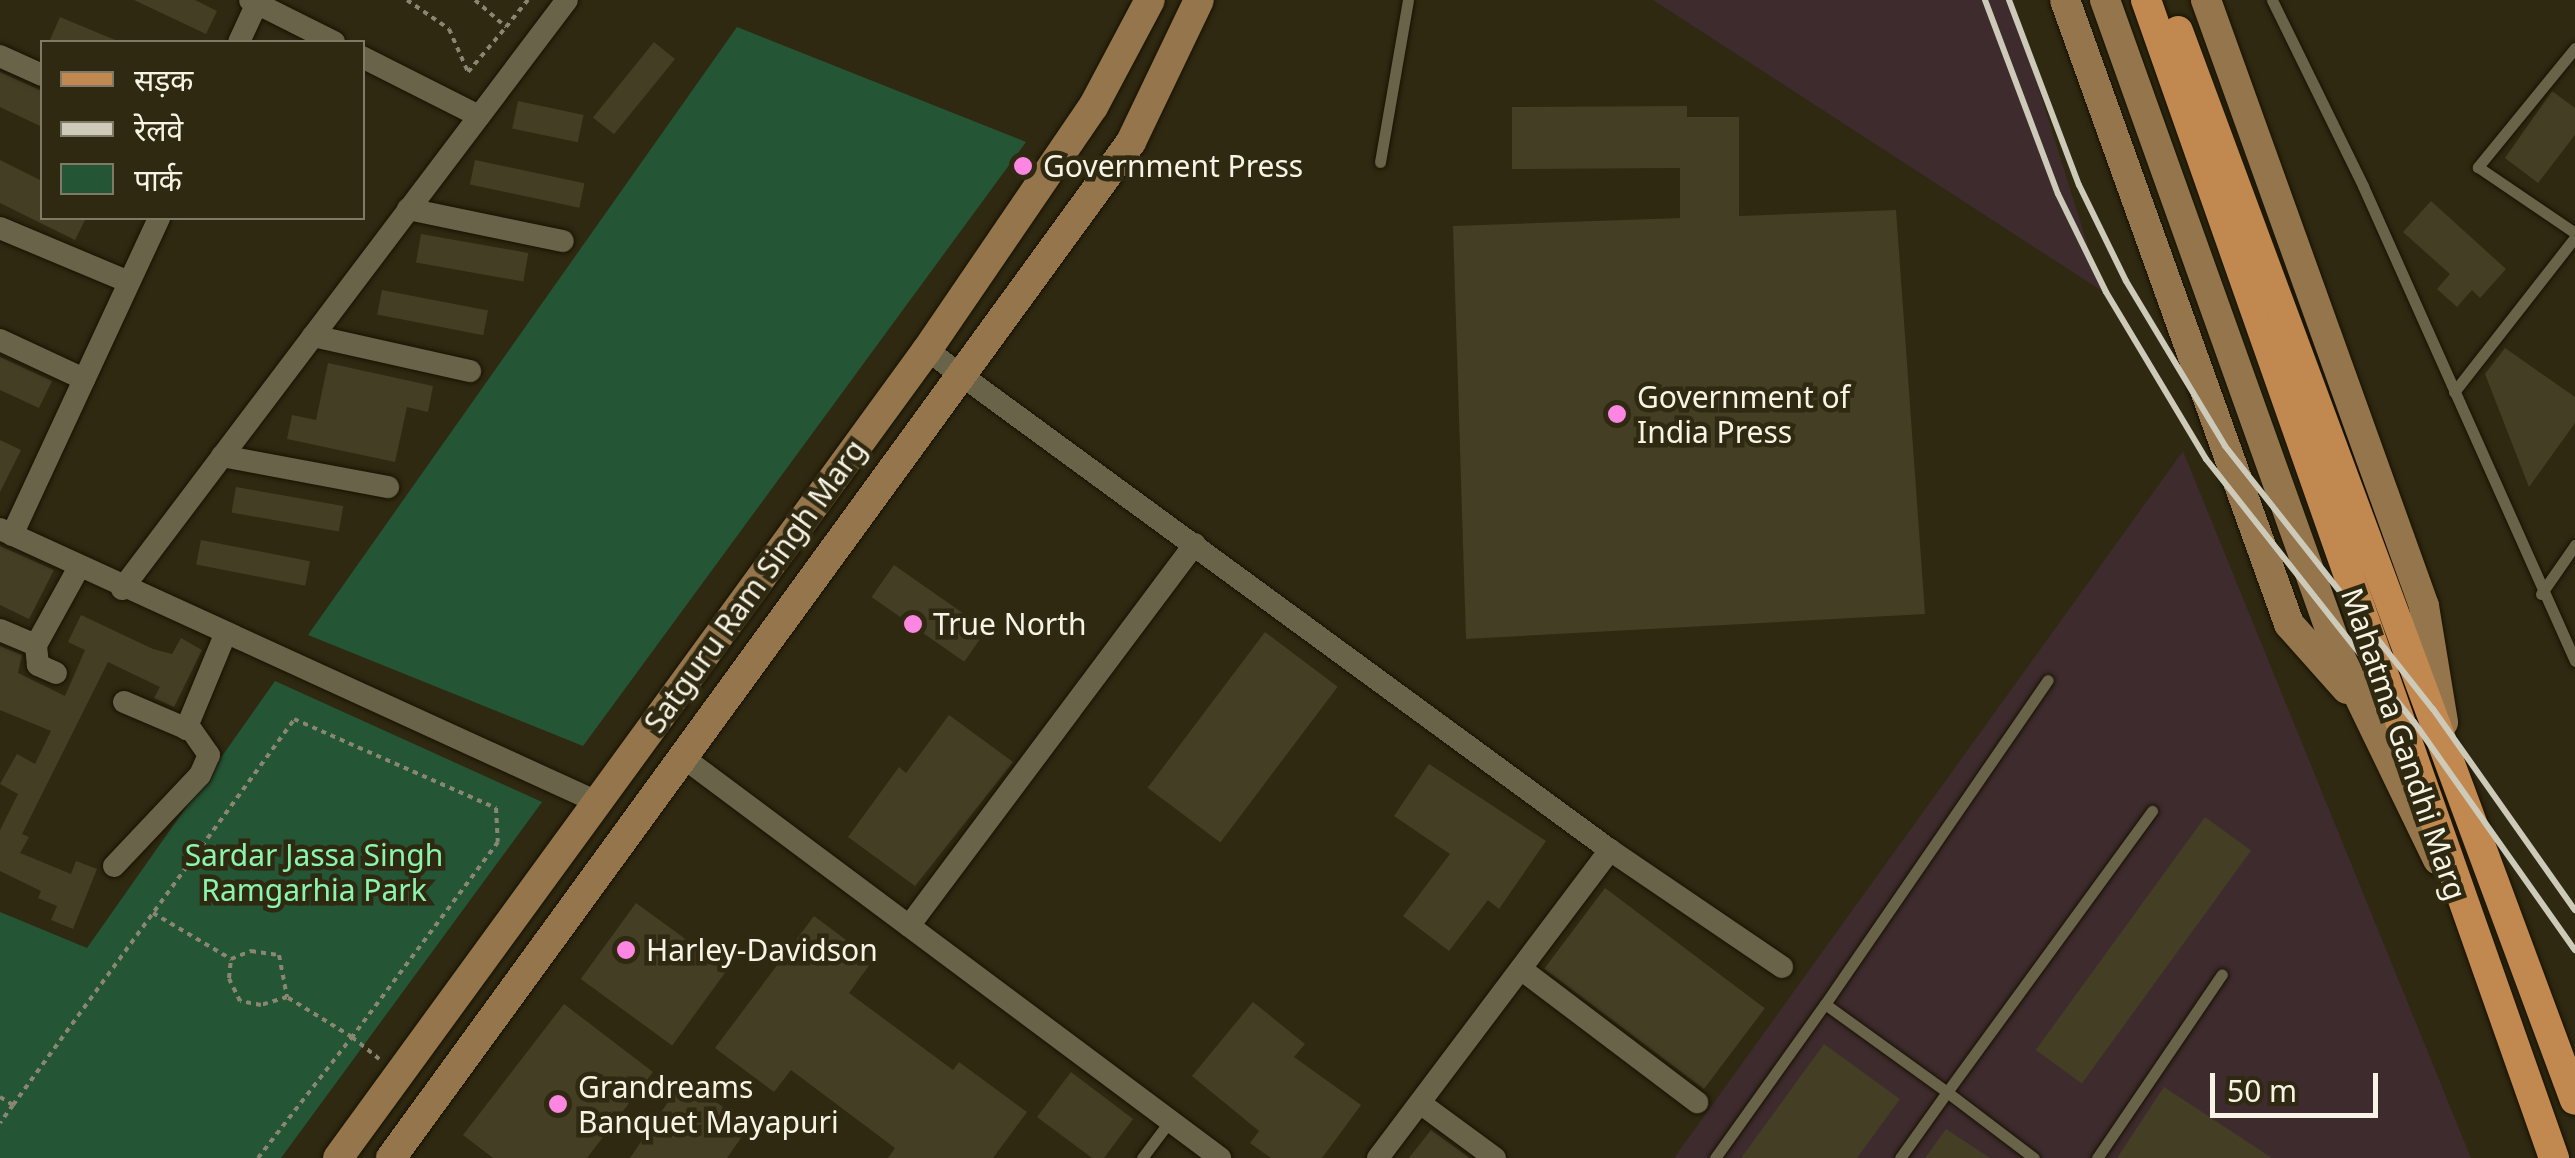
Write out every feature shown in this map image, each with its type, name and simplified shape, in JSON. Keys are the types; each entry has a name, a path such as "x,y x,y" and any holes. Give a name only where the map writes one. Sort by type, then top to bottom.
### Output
{"main road":[{"name":"Satguru Ram Singh Marg","path":"338,1158 927,350 1093,108 1150,0"},
{"name":"Satguru Ram Singh Marg","path":"392,1158 966,375 1131,142 1199,0"},
{"path":"2065,0 2288,624 2363,705"},
{"name":"Mahatma Gandhi Marg","path":"2105,0 2284,501 2363,705 2463,912"},
{"name":"Mahatma Gandhi Marg","path":"2146,0 2354,555 2452,776"},
{"name":"Mahatma Gandhi Marg","path":"2167,0 2354,555 2463,912"},
{"name":"Mahatma Gandhi Marg","path":"2206,0 2424,606 2452,776"},
{"path":"2452,776 2575,1100"},
{"path":"2463,912 2554,1158"}],"street":[{"path":"122,588 567,0"},
{"path":"240,40 253,2 330,40"},
{"path":"0,56 40,74"},
{"path":"365,59 479,116"},
{"path":"408,210 562,241"},
{"path":"157,220 84,379 6,532 597,802"},
{"path":"0,228 129,282"},
{"path":"313,336 470,370"},
{"path":"0,340 84,379"},
{"path":"927,350 1610,850 1782,968"},
{"path":"222,456 388,487"},
{"path":"908,926 1195,544"},
{"path":"56,673 38,665 36,645 79,568"},
{"path":"0,630 36,645"},
{"path":"186,728 225,634"},
{"path":"114,866 206,765 207,745 186,728 124,702"},
{"path":"684,758 1220,1158"},
{"path":"1378,1158 1610,850"},
{"path":"1522,969 1696,1102"},
{"path":"1420,1102 1495,1158"},
{"path":"358,1131 392,1158"}],"lane":[{"path":"1380,162 1408,0"},
{"path":"2272,0 2575,661"},
{"path":"2454,392 2575,235 2478,167 2575,48"},
{"path":"2541,594 2575,544"},
{"path":"1715,1158 2048,680"},
{"path":"1900,1158 2152,811"},
{"path":"2098,1158 2222,974"},
{"path":"1824,1004 2034,1158"},
{"path":"1142,1158 1170,1122"}],"path":[{"path":"407,0 449,30 468,72 528,0"},
{"path":"476,0 506,26"},
{"path":"0,1123 294,719 496,808 498,842 258,1158"},
{"path":"153,913 231,958 251,951 278,955 287,997 352,1037 398,1074"},
{"path":"231,958 229,978 240,1001 261,1005 287,997"},
{"path":"0,1097 13,1105"}],"shaded area":[{"path":"1653,0 2011,0 2102,291"},
{"path":"2183,451 2471,1158 1674,1158"}],"green space":[{"path":"737,27 1026,142 583,746 308,635"},
{"name":"Sardar Jassa Singh Ramgarhia Park","path":"275,681 542,802 281,1158 0,1158 0,912 87,948"}],"building":[{"path":"134,0 195,0 217,11 206,34"},
{"path":"60,17 115,40 50,40"},
{"path":"654,42 675,59 614,134 593,117"},
{"path":"0,72 40,90 40,126 0,107"},
{"path":"2552,91 2575,108 2575,135 2538,183 2505,158"},
{"path":"518,101 584,115 578,142 512,128"},
{"path":"1687,106 1687,117 1739,117 1739,216 1896,210 1925,614 1466,639 1453,226 1680,218 1680,168 1512,169 1512,107"},
{"path":"0,160 40,180 40,220 85,220 75,240 0,203"},
{"path":"475,160 585,183 579,208 470,184"},
{"path":"2431,201 2506,269 2480,298 2472,290 2457,307 2437,289 2450,274 2403,232"},
{"path":"421,234 528,253 523,281 416,263"},
{"path":"382,290 488,311 483,335 377,315"},
{"path":"2505,348 2575,397 2575,423 2529,487 2485,374"},
{"path":"0,357 52,381 39,408 0,390"},
{"path":"328,363 433,386 428,412 407,407 395,462 287,439 292,415 316,420"},
{"path":"0,440 21,450 0,492"},
{"path":"236,487 343,506 339,532 231,513"},
{"path":"201,540 310,561 305,586 196,565"},
{"path":"0,546 54,570 29,619 0,605"},
{"path":"894,565 987,630 964,662 872,597"},
{"path":"81,615 153,649 172,654 181,638 202,650 174,707 154,698 160,687 108,662 22,834 29,837 20,853 71,874 76,861 97,869 73,929 51,920 57,906 38,898 41,891 0,871 0,830 18,794 0,784 17,754 35,764 51,731 0,710 0,646 22,655 18,673 65,696 85,650 68,642"},
{"path":"1265,632 1338,687 1220,842 1148,788"},
{"path":"949,715 1013,762 915,886 848,837 899,767 906,773"},
{"path":"1429,764 1546,841 1499,909 1488,900 1449,951 1403,916 1450,854 1394,816"},
{"path":"2205,817 2251,851 2082,1084 2036,1050"},
{"path":"1605,888 1765,1008 1704,1089 1544,969"},
{"path":"636,903 727,969 672,1045 581,979"},
{"path":"814,916 873,960 849,993 953,1070 959,1062 1027,1112 993,1158 888,1158 895,1148 791,1070 774,1092 715,1048"},
{"path":"1253,1002 1305,1044 1294,1057 1361,1105 1322,1158 1271,1158 1250,1143 1259,1131 1192,1076"},
{"name":"Grandreams Banquet Mayapuri","path":"564,1004 653,1072 587,1158 493,1158 463,1135"},
{"path":"1824,1044 1900,1099 1857,1158 1741,1158"},
{"path":"1071,1072 1133,1119 1104,1158 1092,1158 1037,1117"},
{"path":"683,1080 750,1125 727,1158 630,1158"},
{"path":"2164,1087 2272,1158 2117,1158"},
{"path":"1946,1129 1990,1158 1925,1158"},
{"path":"1431,1130 1470,1158 1409,1158"}],"railway":[{"path":"1985,0 2058,194 2106,292 2206,459 2414,722 2575,950"},
{"path":"2009,0 2079,185 2126,281 2225,446 2433,709 2575,910"}],"place":[{"name":"Government Press","path":"1023,166"},
{"name":"Government of India Press","path":"1617,414"},
{"name":"True North","path":"913,624"},
{"name":"Harley-Davidson","path":"626,950"},
{"name":"Grandreams Banquet Mayapuri","path":"558,1104"}]}
